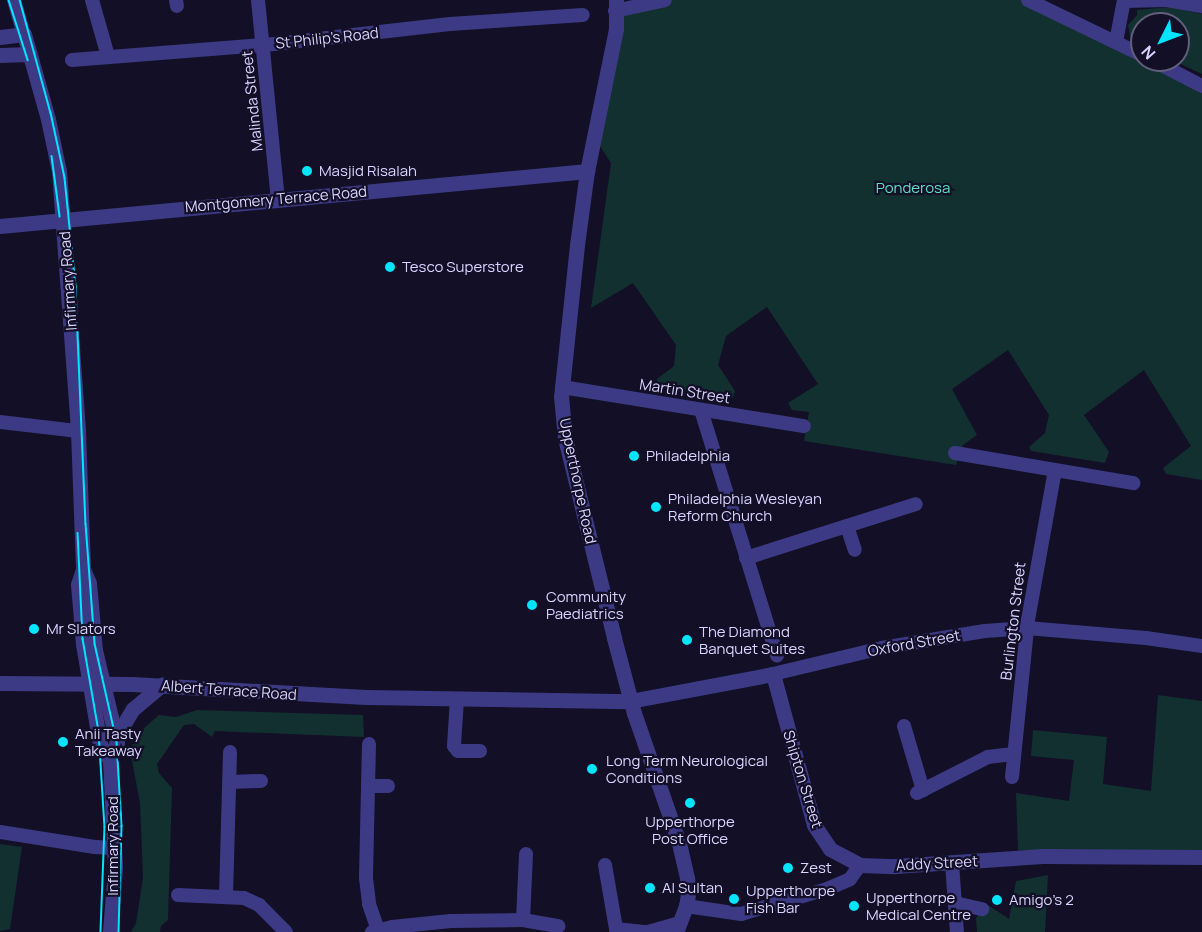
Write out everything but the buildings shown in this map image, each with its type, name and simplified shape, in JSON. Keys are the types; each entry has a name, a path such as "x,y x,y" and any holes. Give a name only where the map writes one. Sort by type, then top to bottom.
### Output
{"street":[{"name":"Infirmary Road","path":"14,0 48,119 59,171 78,431 83,569 89,583 100,745 110,760"},
{"path":"92,0 108,56"},
{"name":"Malinda Street","path":"258,0 278,199"},
{"path":"615,6 665,0"},
{"path":"1028,0 1130,49"},
{"path":"1116,42 1124,1 1167,0 1202,6"},
{"name":"Upperthorpe Road","path":"615,6 616,29 587,171 562,387 570,458 630,700 679,843 689,888 686,906"},
{"name":"St Philip's Road","path":"72,60 262,45 450,24 583,15"},
{"path":"0,37 24,34"},
{"path":"0,55 29,54"},
{"path":"1175,72 1202,86"},
{"name":"Montgomery Terrace Road","path":"0,226 587,171"},
{"name":"Martin Street","path":"562,387 804,426"},
{"path":"701,410 777,655"},
{"path":"0,422 78,431"},
{"path":"955,453 1133,483"},
{"name":"Burlington Street","path":"1012,777 1027,628 1056,470"},
{"path":"746,558 916,504"},
{"path":"847,525 855,550"},
{"name":"Oxford Street","path":"630,700 773,674 947,636 1027,628 1146,638 1202,646"},
{"name":"Shipton Street","path":"773,674 814,825 830,849 860,865"},
{"name":"Albert Terrace Road","path":"0,683 162,685 282,693 457,699 630,700"},
{"name":"Infirmary Road","path":"97,683 117,742 110,760 114,848 110,932"},
{"path":"116,737 134,709 162,685"},
{"path":"457,699 454,746 458,751 480,751"},
{"path":"904,726 920,791 988,757 1013,754"},
{"path":"369,744 366,878 375,931 451,921 523,920 558,926"},
{"path":"226,896 230,752"},
{"path":"230,782 261,782"},
{"path":"368,786 388,786"},
{"path":"0,832 114,848"},
{"path":"523,920 526,854"},
{"name":"Addy Street","path":"860,865 952,863 1043,856 1202,856"},
{"path":"952,863 957,932"},
{"path":"604,865 616,929 647,932 678,928 686,906 741,914 827,889 850,879 860,865"},
{"path":"178,895 244,898 259,905 286,932"},
{"path":"955,903 982,909"}],"green space":[{"name":"Ponderosa","path":"665,0 1028,0 1130,50 1130,72 1174,72 1202,86 1202,480 1166,474 1163,468 1191,446 1144,370 1084,415 1109,452 1105,463 1031,451 1029,447 1045,433 1049,415 1008,350 952,389 977,435 963,445 956,465 804,441 809,412 792,410 788,403 818,384 767,307 726,336 718,365 735,391 733,398 657,386 657,379 674,366 676,345 633,283 591,308 611,163 596,140 621,14"},
{"path":"1170,7 1202,14 1202,74 1190,68 1190,12 1137,12 1137,10"},
{"path":"1158,695 1202,701 1202,850 1018,850 1016,793 1069,801 1074,760 1031,756 1033,730 1107,737 1103,784 1151,791"},
{"path":"197,710 363,715 364,737 215,731 212,737 194,724 184,725 157,764 159,773 172,788 168,920 161,926 160,932 131,932 136,923 143,878 140,803 130,750 137,734 159,715 176,717"},
{"path":"0,844 22,847 10,929 0,931"},
{"path":"1048,875 1045,932 977,932 976,918 988,905 1009,919 1016,881"}],"tram line":[{"path":"9,0 28,60"},
{"path":"20,0 51,113 65,178 76,287 86,524 95,644 117,742 122,826 119,932"},
{"path":"52,156 60,216"},
{"path":"78,533 83,639 99,732 105,827 101,932"}],"place":[{"name":"Masjid Risalah","path":"307,171"},
{"name":"Tesco Superstore","path":"390,267"},
{"name":"Philadelphia","path":"634,456"},
{"name":"Philadelphia Wesleyan Reform Church","path":"656,507"},
{"name":"Community Paediatrics","path":"532,605"},
{"name":"Mr Slators","path":"34,629"},
{"name":"The Diamond Banquet Suites","path":"687,640"},
{"name":"Anii Tasty Takeaway","path":"63,742"},
{"name":"Long Term Neurological Conditions","path":"592,769"},
{"name":"Upperthorpe Post Office","path":"690,803"},
{"name":"Zest","path":"788,868"},
{"name":"Al Sultan","path":"650,888"},
{"name":"Upperthorpe Fish Bar","path":"734,899"},
{"name":"Amigo's 2","path":"997,900"},
{"name":"Upperthorpe Medical Centre","path":"854,906"}]}
